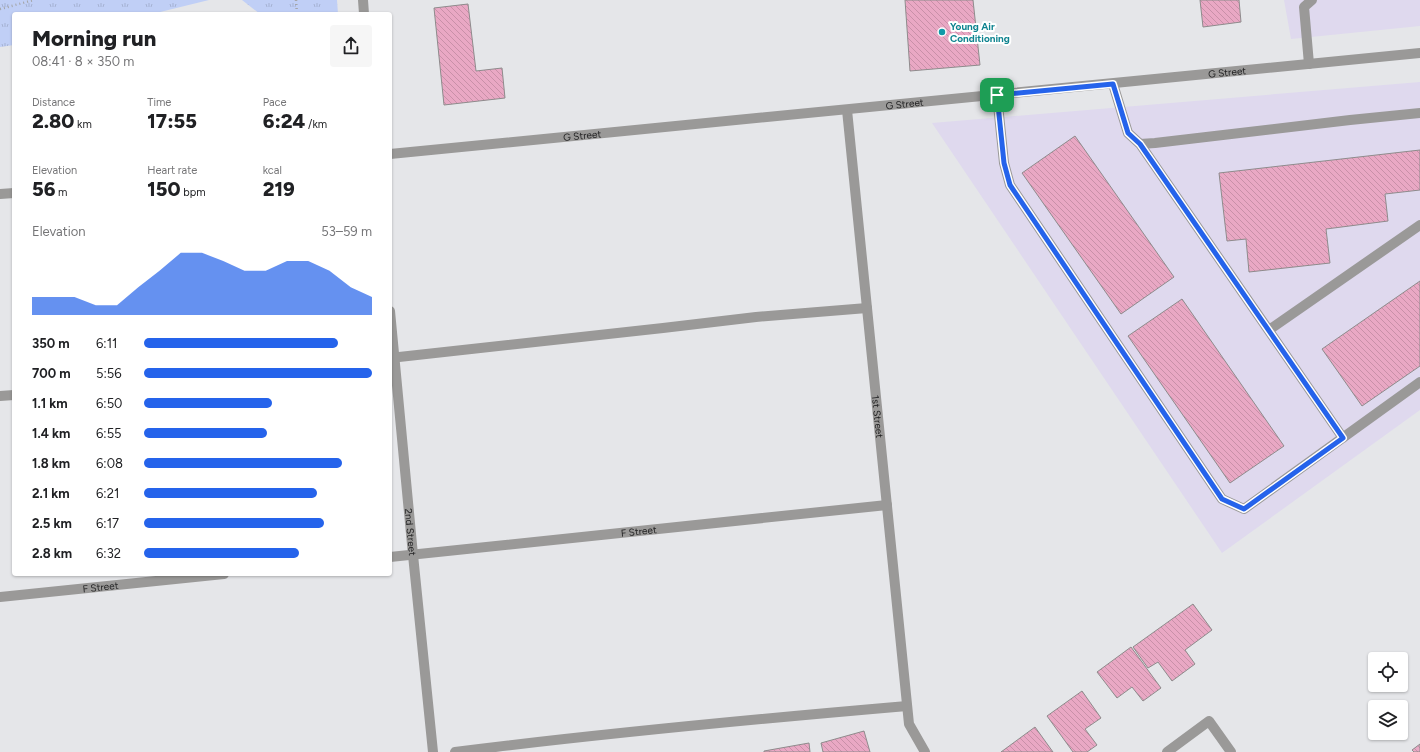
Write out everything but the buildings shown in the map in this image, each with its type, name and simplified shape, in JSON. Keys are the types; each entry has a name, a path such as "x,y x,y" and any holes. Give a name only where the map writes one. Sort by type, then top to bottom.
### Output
{"street":[{"path":"363,0 364,12"},
{"path":"1309,64 1304,7 1312,0"},
{"name":"G Street","path":"392,154 1420,54"},
{"path":"1113,84 1128,133 1140,144 1343,438"},
{"path":"997,95 1004,163 1010,185 1222,499 1244,509 1420,382"},
{"name":"1st Street","path":"847,110 909,724 925,752"},
{"path":"1140,144 1420,113"},
{"path":"0,194 12,193"},
{"path":"1269,330 1420,225"},
{"path":"392,358 756,317 867,308"},
{"name":"2nd Street","path":"392,358 434,752"},
{"path":"0,396 12,395"},
{"name":"F Street","path":"392,557 887,505"},
{"name":"F Street","path":"0,597 205,576"},
{"path":"455,752 525,743 754,719 907,706"},
{"path":"1167,752 1209,721 1231,752"}],"path":[{"path":"0,9 34,0"},
{"path":"296,0 297,12"}],"shaded area":[{"path":"1284,0 1420,0 1420,26 1291,39"},
{"path":"1420,82 1420,410 1222,553 932,123"}],"green space":[{"path":"0,0 209,0 160,12 12,12 12,45 0,47"},
{"path":"242,0 337,0 338,12 257,12"}],"place":[{"name":"Young Air Conditioning","path":"942,32"}],"route":[{"path":"1113,84 1128,133 1140,144 1343,438 1244,509 1222,499 1010,185 1004,163 997,95 1113,84"}]}
